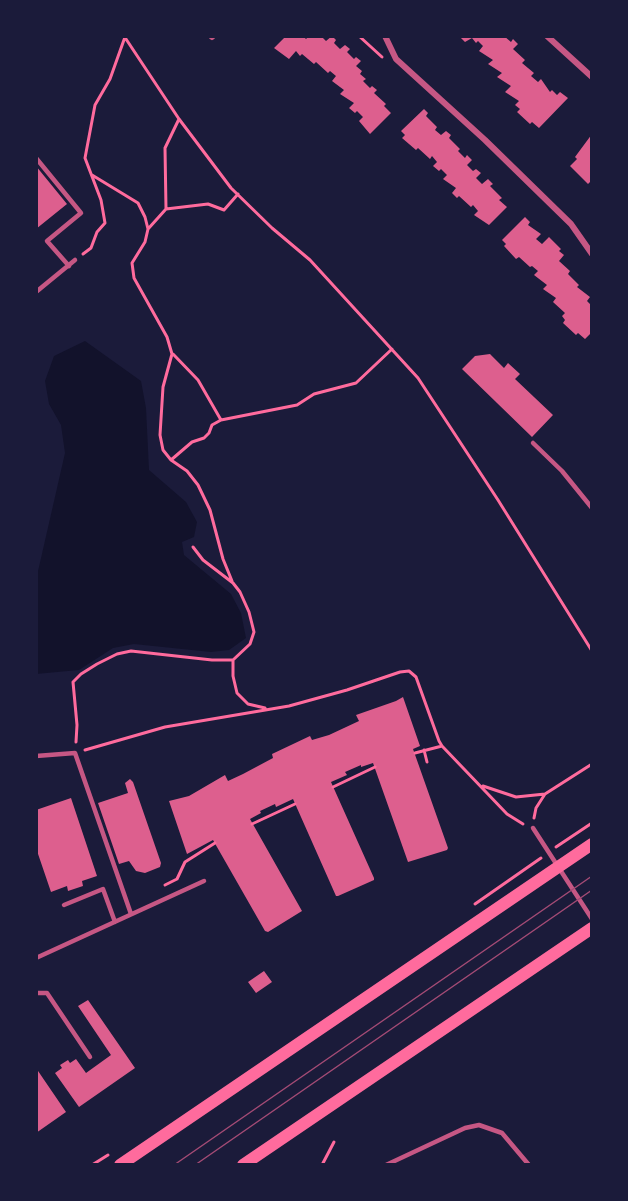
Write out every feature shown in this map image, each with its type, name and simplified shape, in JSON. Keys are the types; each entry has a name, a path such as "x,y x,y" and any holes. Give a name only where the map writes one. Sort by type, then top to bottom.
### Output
{"main road":[{"path":"120,1165 592,844"},
{"path":"243,1165 592,928"}],"street":[{"path":"385,36 396,59 485,140 571,224 592,254"},
{"path":"547,36 592,77"}],"lane":[{"path":"36,158 81,213 47,241 69,266"},
{"path":"36,292 75,260"},
{"path":"533,443 562,471 592,508"},
{"path":"36,756 75,753 131,914"},
{"path":"533,828 592,919"},
{"path":"36,958 204,881"},
{"path":"64,905 103,889 115,922"},
{"path":"36,993 47,993 90,1057"},
{"path":"386,1165 465,1128 479,1125 502,1133 529,1165"}],"path":[{"path":"124,37 179,119 238,194 272,228 310,260 418,378 498,500 592,651"},
{"path":"75,260 91,248 105,222 101,200 85,158 95,105 110,79 124,37"},
{"path":"166,209 165,148 179,119"},
{"path":"92,175 138,203 148,229"},
{"path":"221,420 198,380 172,354 167,337 134,278 132,263 145,242 148,229 166,209 208,204 224,210 238,194"},
{"path":"171,460 192,442 209,434 212,424 221,420 297,405 314,394 356,383 392,349"},
{"path":"75,753 77,725 73,682 81,674 117,654 131,651 212,660 233,660 250,644 254,632 249,612 223,559 210,510 198,485 187,471 171,460 163,450 160,435 164,387 172,354"},
{"path":"193,547 203,561 233,583"},
{"path":"233,660 233,676 237,693 248,704 270,708"},
{"path":"90,749 165,727 289,706 409,671 416,677 442,746 507,813 533,828 536,808 545,794 592,764"},
{"path":"415,753 442,746"},
{"path":"424,750 427,762"},
{"path":"333,787 375,768"},
{"path":"480,785 516,796 545,794"},
{"path":"252,824 295,804"},
{"path":"182,865 184,861 215,843"},
{"path":"322,1165 334,1142"},
{"path":"92,1165 98,1162"}],"shaded area":[{"path":"85,341 141,381 146,408 149,470 186,502 197,522 194,537 182,542 184,555 231,594 241,613 246,638 229,650 211,652 134,644 113,648 79,670 36,674 36,580 65,453 61,425 49,404 45,381 54,356"}],"building":[{"path":"286,36 303,36 306,39 309,36 321,36 326,41 332,36 336,40 334,43 340,49 345,45 350,49 347,52 354,59 356,57 361,61 356,66 366,79 363,81 370,88 372,86 377,90 374,93 386,104 384,106 391,113 370,134 359,121 363,117 357,111 355,113 349,108 354,103 340,94 344,90 332,81 336,76 330,71 328,73 316,62 314,64 302,54 300,56 296,51 289,59 274,48"},
{"path":"459,36 504,36 511,42 513,39 518,44 513,49 525,60 522,63 534,73 531,76 538,82 541,79 550,92 552,90 557,95 560,92 568,98 539,128 532,122 530,124 517,112 520,109 515,105 519,101 505,92 511,86 497,77 502,73 488,64 493,60 479,51 483,46 472,38 465,42"},
{"path":"424,109 428,113 426,116 437,127 435,130 441,135 446,131 451,135 449,138 460,149 458,151 465,158 467,155 472,160 467,165 473,171 476,169 481,173 476,178 482,184 488,179 493,184 490,186 502,198 499,200 507,207 489,225 474,215 478,211 473,205 471,207 452,193 456,188 443,179 447,175 441,169 439,171 433,166 437,162 432,156 430,159 402,138 405,135 401,131"},
{"path":"592,134 592,180 588,184 570,166 577,159 575,157"},
{"path":"36,166 67,204 36,229"},
{"path":"525,217 530,222 528,225 541,234 536,239 542,244 549,237 561,249 559,251 564,255 559,261 570,271 568,274 579,285 577,287 590,297 587,301 592,306 592,332 585,339 578,333 576,335 563,323 565,320 562,316 565,313 553,302 556,298 543,289 547,285 534,275 538,271 519,257 516,259 504,246 506,244 502,240"},
{"path":"490,354 504,368 508,363 520,374 515,379 553,415 532,437 462,369 475,356"},
{"path":"403,697 420,746 413,749 447,850 408,862 373,763 345,772 347,775 331,782 374,880 336,896 293,799 260,811 261,813 250,819 302,911 268,932 265,931 213,840 187,854 169,801 189,796 225,775 228,781 273,758 272,754 310,736 312,740 329,735 359,721 356,715"},
{"path":"130,779 161,863 160,867 145,873 136,871 129,861 119,864 98,803 128,793 125,783"},
{"path":"71,798 97,876 82,881 83,886 68,891 67,886 51,892 36,848 36,810"},
{"path":"264,971 272,982 256,993 248,982"},
{"path":"88,1000 135,1068 79,1107 55,1073 62,1068 60,1065 68,1060 70,1063 76,1059 86,1073 111,1055 78,1006"},
{"path":"36,1068 66,1112 36,1133"}],"tram line":[{"path":"174,1165 592,876"},
{"path":"195,1165 592,890"}]}
